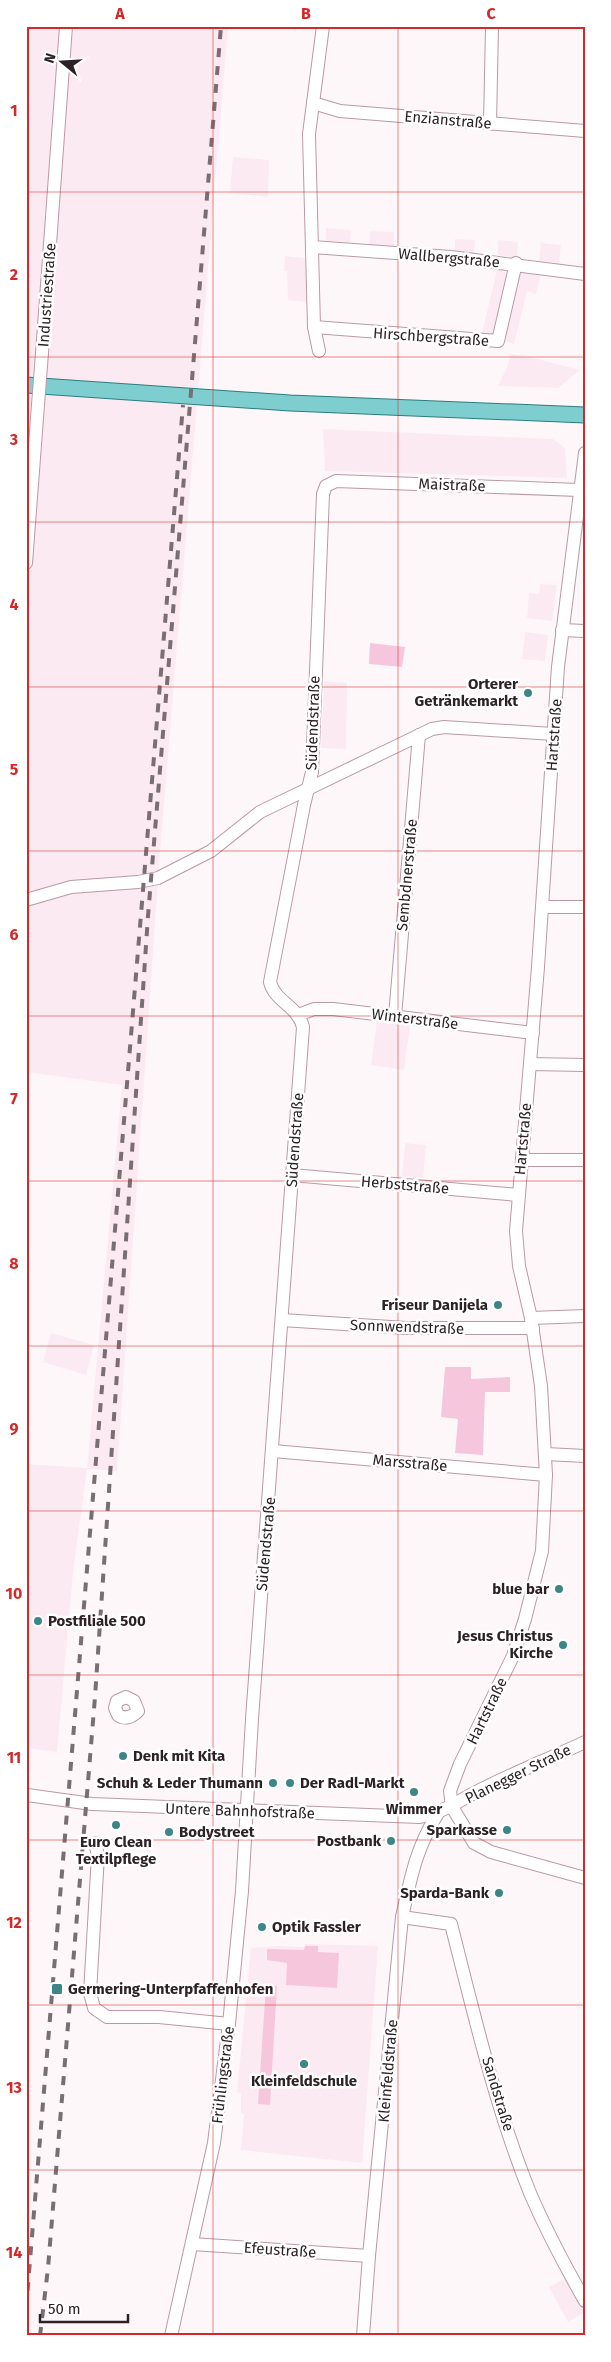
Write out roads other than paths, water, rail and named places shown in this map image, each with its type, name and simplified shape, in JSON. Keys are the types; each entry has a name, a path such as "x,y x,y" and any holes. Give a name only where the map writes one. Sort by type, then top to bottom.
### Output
{"main road":[{"path":"26,385 290,403 585,416"}],"street":[{"name":"Industriestraße","path":"26,563 31,428 38,405 66,26"},
{"path":"319,351 314,327 309,134 324,26"},
{"path":"490,124 492,26"},
{"name":"Enzianstraße","path":"312,103 340,111 585,131"},
{"name":"Wallbergstraße","path":"312,247 516,264 585,274"},
{"name":"Hirschbergstraße","path":"314,327 498,341 516,264"},
{"name":"Hartstraße","path":"452,1807 450,1791 502,1681 525,1619 542,1551 546,1454 542,1386 517,1245 518,1195 533,1033 553,734 562,630 585,453"},
{"name":"Maistraße","path":"326,486 336,481 579,490"},
{"name":"Südendstraße","path":"247,1811 303,1027 298,1015 277,996 270,982 312,772 323,494 326,486"},
{"path":"562,630 585,631"},
{"path":"26,900 71,887 138,882 158,878 211,851 260,812 419,735 444,727 553,734"},
{"name":"Sembdnerstraße","path":"395,1016 419,735"},
{"path":"542,907 585,907"},
{"name":"Winterstraße","path":"298,1015 314,1009 333,1009 533,1033"},
{"path":"530,1064 585,1064"},
{"path":"522,1160 585,1160"},
{"name":"Herbststraße","path":"292,1175 518,1195"},
{"name":"Sonnwendstraße","path":"282,1320 406,1328 532,1323 585,1316"},
{"name":"Marsstraße","path":"273,1451 546,1475"},
{"path":"546,1454 585,1456"},
{"name":"Planegger Straße","path":"452,1807 479,1790 585,1742"},
{"name":"Untere Bahnhofstraße","path":"26,1792 92,1804 397,1817 419,1817 438,1813 452,1807"},
{"path":"452,1807 474,1843 487,1850 585,1878"},
{"name":"Frühlingstraße","path":"171,2336 214,2143 229,2024 247,1811"},
{"name":"Kleinfeldstraße","path":"363,2336 402,1917 424,1835 438,1813"},
{"path":"95,1844 98,1854 90,1993 94,2008 107,2017 159,2017 229,2024"},
{"path":"95,1891 108,1884"},
{"name":"Sandstraße","path":"402,1917 451,1924 502,2111 522,2169 534,2202 585,2301"},
{"name":"Efeustraße","path":"192,2244 369,2256"}],"railway":[{"path":"40,2336 48,2268 95,1697 148,916 221,26"},
{"path":"26,2309 183,405"}],"place":[{"name":"Orterer Getränkemarkt","path":"528,693"},
{"name":"Friseur Danijela","path":"498,1305"},
{"name":"blue bar","path":"559,1589"},
{"name":"Postfiliale 500","path":"38,1621"},
{"name":"Jesus Christus Kirche","path":"563,1645"},
{"name":"Denk mit Kita","path":"123,1756"},
{"name":"Schuh & Leder Thumann","path":"273,1783"},
{"name":"Der Radl-Markt","path":"290,1783"},
{"name":"Wimmer","path":"414,1792"},
{"name":"Euro Clean Textilpflege","path":"116,1825"},
{"name":"Sparkasse","path":"507,1830"},
{"name":"Bodystreet","path":"169,1832"},
{"name":"Postbank","path":"391,1841"},
{"name":"Sparda-Bank","path":"499,1893"},
{"name":"Optik Fassler","path":"262,1927"},
{"name":"Germering-Unterpfaffenhofen","path":"57,1989"},
{"name":"Kleinfeldschule","path":"304,2064"}]}
